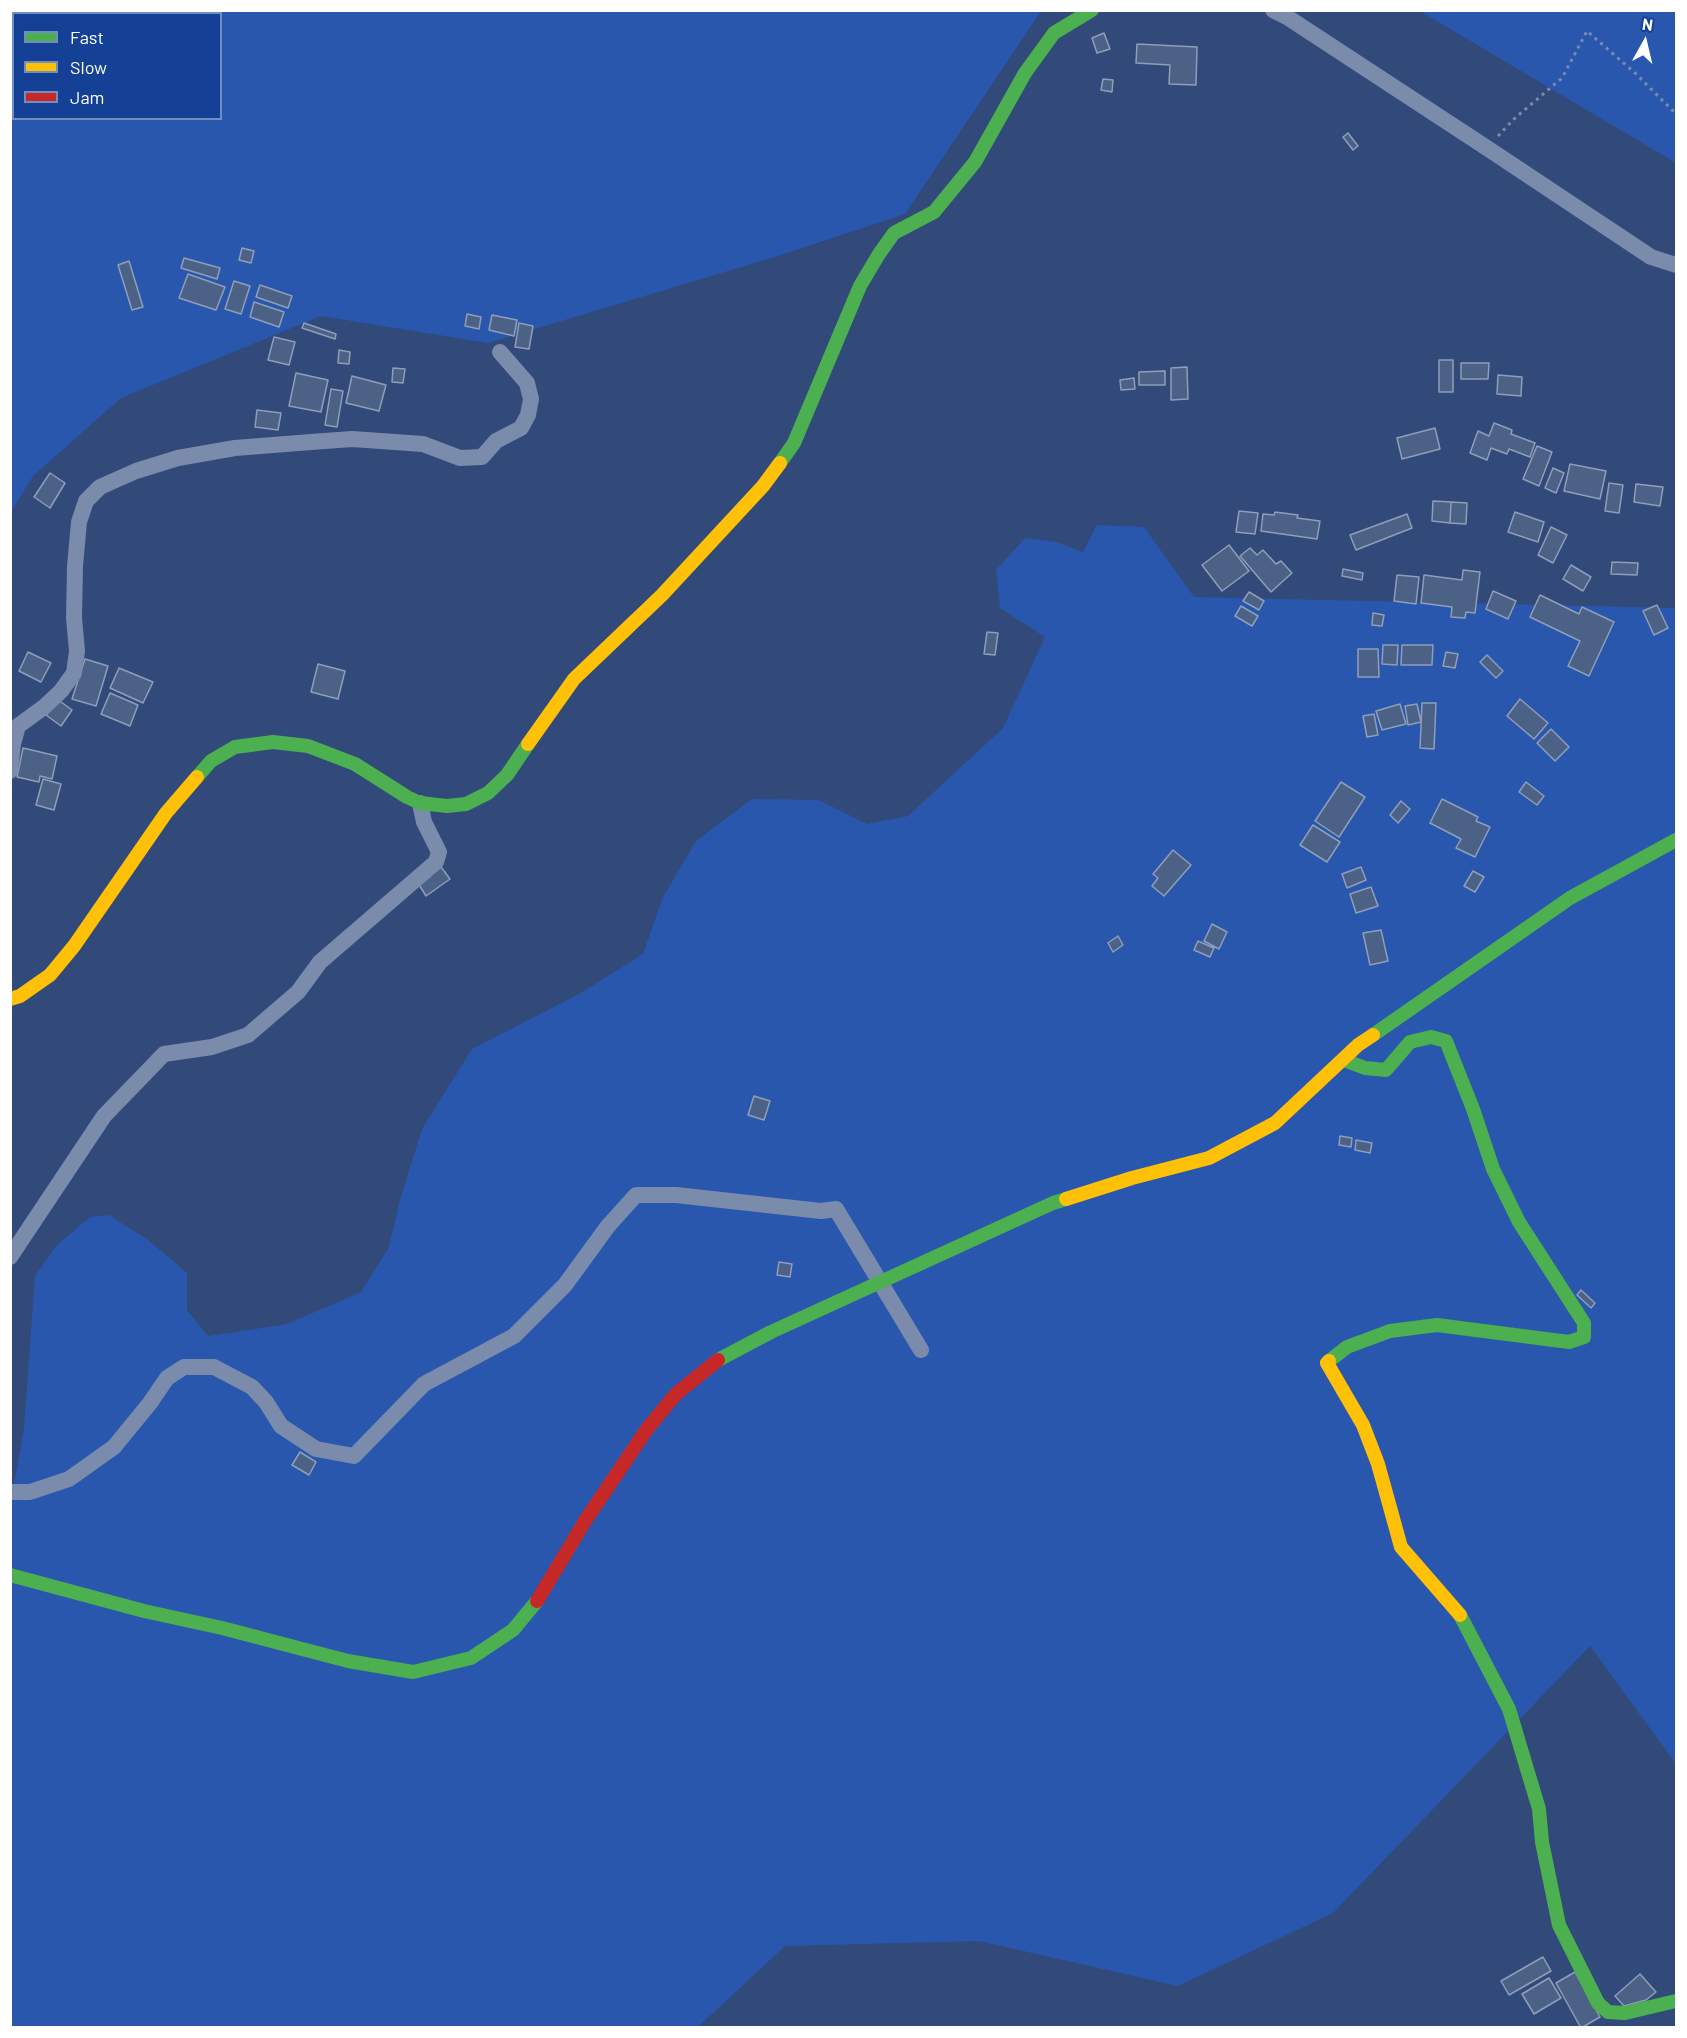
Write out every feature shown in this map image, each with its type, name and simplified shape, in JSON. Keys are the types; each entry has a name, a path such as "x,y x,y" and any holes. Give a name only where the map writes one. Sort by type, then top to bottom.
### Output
{"street":[{"path":"10,999 20,996 50,975 74,946 166,813 211,761 235,747 273,742 308,746 355,764 420,803 447,806 466,804 488,793 507,775 574,679 662,595 763,486 794,443 860,286 879,254 894,233 934,212 975,162 1025,73 1054,33 1092,10"},
{"path":"1273,10 1651,257 1677,265"},
{"path":"10,771 18,726 61,691 74,673 77,651 74,618 75,566 79,522 86,501 100,487 136,471 178,458 235,448 311,442 352,439 423,444 460,458 482,457 496,441 520,428 528,416 531,399 527,383 500,352"},
{"path":"10,1257 104,1116 164,1054 212,1047 248,1035 298,992 320,962 436,862 439,852 424,822 420,803"},
{"path":"10,1575 144,1611 222,1628 348,1661 413,1672 471,1659 513,1630 535,1604 585,1521 647,1430 676,1394 722,1357 812,1313 1053,1203 1132,1178 1209,1158 1275,1122 1358,1045 1569,898 1677,840"},
{"path":"1344,1060 1365,1068 1386,1070 1410,1042 1431,1037 1446,1041 1473,1109 1493,1170 1519,1222 1584,1323 1584,1337 1569,1342 1437,1325 1390,1331 1347,1347 1327,1363 1363,1425 1378,1464 1401,1547 1458,1612 1509,1709 1539,1809 1542,1842 1559,1925 1598,2003 1608,2012 1625,2013 1677,2001"},
{"path":"10,1492 30,1492 69,1479 114,1447 150,1403 167,1377 184,1367 214,1367 252,1387 266,1402 281,1426 316,1449 354,1456 424,1384 514,1336 565,1285 608,1226 636,1195 676,1195 821,1211 836,1209 921,1350"}],"path":[{"path":"1487,148 1514,119 1562,78 1587,30 1677,114"}],"shaded area":[{"path":"11,11 1041,11 905,214 778,256 488,343 321,316 121,398 33,476 11,512"},
{"path":"1420,11 1676,11 1676,163"},
{"path":"1097,525 1144,527 1194,597 1676,608 1676,1764 1590,1646 1333,1913 1178,1986 979,1941 785,1946 698,2027 11,2028 11,1501 24,1428 35,1276 57,1245 90,1217 109,1215 148,1240 187,1273 187,1310 208,1336 287,1324 361,1292 389,1247 399,1203 422,1129 472,1049 579,994 643,954 663,897 696,841 752,799 819,800 867,824 908,816 1003,728 1045,637 1000,608 996,570 1025,538 1056,542 1083,552"}],"building":[{"path":"1104,33 1110,49 1097,53 1092,38"},
{"path":"1137,44 1197,47 1196,85 1169,84 1170,65 1136,63"},
{"path":"1103,79 1113,80 1112,92 1101,90"},
{"path":"1348,133 1358,146 1353,150 1343,137"},
{"path":"242,248 254,251 251,263 239,260"},
{"path":"184,258 220,268 217,279 181,268"},
{"path":"129,261 143,307 132,310 118,265"},
{"path":"188,274 225,287 216,310 179,298"},
{"path":"234,281 250,286 241,314 225,309"},
{"path":"260,285 292,296 288,308 256,297"},
{"path":"254,302 284,312 279,327 250,317"},
{"path":"467,314 481,317 479,329 465,326"},
{"path":"492,315 517,320 514,336 489,330"},
{"path":"304,323 336,334 335,339 302,328"},
{"path":"519,323 533,326 529,349 515,347"},
{"path":"274,337 295,342 289,365 268,360"},
{"path":"339,350 350,352 349,364 338,363"},
{"path":"1439,360 1453,360 1453,392 1439,392"},
{"path":"1461,363 1489,363 1488,379 1461,379"},
{"path":"1187,367 1188,399 1171,400 1171,368"},
{"path":"393,368 405,369 403,383 392,382"},
{"path":"1165,371 1165,385 1139,385 1139,372"},
{"path":"296,373 328,380 321,412 289,406"},
{"path":"1498,375 1522,377 1521,396 1497,394"},
{"path":"352,376 386,385 379,411 346,403"},
{"path":"1134,378 1135,389 1121,390 1120,380"},
{"path":"331,389 343,391 337,427 325,425"},
{"path":"257,410 281,413 278,430 255,427"},
{"path":"1494,423 1512,430 1511,434 1535,443 1530,457 1509,449 1507,454 1491,448 1487,460 1470,453 1478,431 1489,436"},
{"path":"1435,428 1440,449 1402,459 1397,438"},
{"path":"1537,446 1552,452 1539,486 1523,479"},
{"path":"1570,464 1606,471 1600,499 1564,491"},
{"path":"1553,468 1564,473 1556,493 1545,488"},
{"path":"50,473 65,483 50,508 34,497"},
{"path":"1609,483 1623,485 1619,513 1605,511"},
{"path":"1636,484 1663,487 1660,506 1634,502"},
{"path":"1433,501 1451,502 1450,523 1432,521"},
{"path":"1451,502 1467,503 1466,524 1450,523"},
{"path":"1239,511 1258,513 1255,534 1236,532"},
{"path":"1275,512 1320,521 1317,539 1261,531 1263,514 1274,515"},
{"path":"1515,512 1544,522 1538,542 1508,532"},
{"path":"1407,514 1412,528 1356,550 1350,535"},
{"path":"1551,527 1567,535 1553,563 1538,555"},
{"path":"1229,545 1249,571 1222,591 1202,565"},
{"path":"1250,548 1257,555 1263,550 1276,564 1281,561 1292,573 1271,592 1240,556"},
{"path":"1612,562 1638,563 1637,575 1611,574"},
{"path":"1571,565 1591,577 1583,591 1563,579"},
{"path":"1343,569 1363,573 1362,580 1342,576"},
{"path":"1463,570 1480,572 1475,613 1466,612 1465,618 1451,617 1452,607 1421,603 1424,575 1462,580"},
{"path":"1397,575 1419,577 1416,604 1394,601"},
{"path":"1493,591 1516,601 1508,619 1486,609"},
{"path":"1249,592 1264,601 1259,610 1243,601"},
{"path":"1540,595 1579,614 1582,607 1614,622 1589,676 1568,666 1580,641 1530,617"},
{"path":"1657,605 1668,628 1654,635 1643,611"},
{"path":"1241,606 1258,616 1252,626 1235,616"},
{"path":"1373,613 1384,615 1382,626 1372,625"},
{"path":"987,632 998,633 995,655 984,654"},
{"path":"1383,645 1398,645 1397,665 1382,664"},
{"path":"1402,645 1433,645 1432,665 1401,665"},
{"path":"1358,649 1378,649 1379,677 1358,677"},
{"path":"28,652 51,663 41,682 19,671"},
{"path":"1446,652 1458,654 1455,668 1443,666"},
{"path":"1487,655 1503,671 1496,678 1480,662"},
{"path":"85,659 108,666 96,706 72,699"},
{"path":"318,664 345,671 338,699 311,692"},
{"path":"119,668 153,682 143,703 110,688"},
{"path":"110,693 138,705 130,726 101,714"},
{"path":"57,699 72,710 61,726 46,715"},
{"path":"1520,699 1548,723 1534,739 1507,716"},
{"path":"1422,703 1436,703 1434,749 1420,748"},
{"path":"1400,704 1406,724 1382,730 1376,711"},
{"path":"1417,704 1421,722 1408,725 1405,706"},
{"path":"1374,714 1378,735 1367,737 1363,716"},
{"path":"1551,729 1569,747 1555,761 1537,743"},
{"path":"23,748 57,756 52,779 40,776 39,782 17,777"},
{"path":"43,779 61,784 54,810 36,805"},
{"path":"1341,782 1365,797 1339,837 1315,821"},
{"path":"1526,782 1544,796 1537,805 1519,792"},
{"path":"1442,799 1478,817 1476,821 1490,827 1475,857 1456,848 1461,839 1430,823"},
{"path":"1401,801 1410,809 1398,823 1390,815"},
{"path":"1313,825 1340,842 1327,862 1300,845"},
{"path":"1173,850 1191,865 1164,896 1152,886 1158,878 1153,874"},
{"path":"441,867 450,879 426,896 418,883"},
{"path":"1361,867 1366,880 1347,888 1342,874"},
{"path":"1473,871 1484,877 1475,892 1464,886"},
{"path":"1371,887 1378,906 1356,913 1350,894"},
{"path":"1212,924 1227,932 1219,949 1204,941"},
{"path":"1381,930 1388,961 1370,965 1363,933"},
{"path":"1118,936 1123,945 1113,952 1108,943"},
{"path":"1198,941 1214,948 1210,957 1194,950"},
{"path":"754,1096 770,1101 764,1120 748,1115"},
{"path":"1340,1136 1352,1138 1351,1147 1339,1145"},
{"path":"1356,1140 1372,1143 1370,1153 1355,1150"},
{"path":"779,1262 792,1264 790,1277 777,1275"},
{"path":"1581,1290 1595,1303 1591,1308 1577,1295"},
{"path":"300,1452 316,1462 309,1475 292,1465"},
{"path":"1543,1957 1551,1971 1509,1995 1501,1981"},
{"path":"1575,1972 1600,2017 1581,2028 1556,1983"},
{"path":"1640,1974 1656,1992 1646,2000 1624,2006 1615,1996"},
{"path":"1549,1978 1561,1998 1534,2014 1522,1994"}],"traffic: fast":[{"path":"780,463 794,443 860,286 879,254 894,233 934,212 975,162 1025,73 1054,33 1092,10"},
{"path":"197,777 211,761 235,747 273,742 308,746 355,764 420,803 447,806 466,804 488,793 507,775 528,744"},
{"path":"1373,1035 1570,898 1676,840"},
{"path":"1329,1361 1347,1347 1390,1331 1437,1325 1569,1342 1584,1337 1584,1323 1519,1222 1493,1169 1473,1109 1446,1041 1431,1037 1410,1042 1386,1070 1365,1068 1344,1060"},
{"path":"718,1360 771,1332 1066,1199"},
{"path":"10,1575 144,1611 222,1628 348,1661 413,1672 471,1658 513,1630 537,1601"},
{"path":"1460,1615 1509,1709 1539,1809 1542,1842 1559,1925 1598,2003 1608,2012 1625,2013 1676,2001"}],"traffic: slow":[{"path":"528,744 574,679 662,595 763,486 780,463"},
{"path":"10,999 20,996 50,975 74,946 166,813 197,777"},
{"path":"1066,1199 1132,1178 1209,1158 1275,1123 1358,1045 1373,1035"},
{"path":"1329,1361 1327,1363 1363,1425 1378,1464 1401,1547 1460,1615"}],"traffic: jam":[{"path":"537,1601 585,1521 647,1429 676,1394 718,1360"}]}
